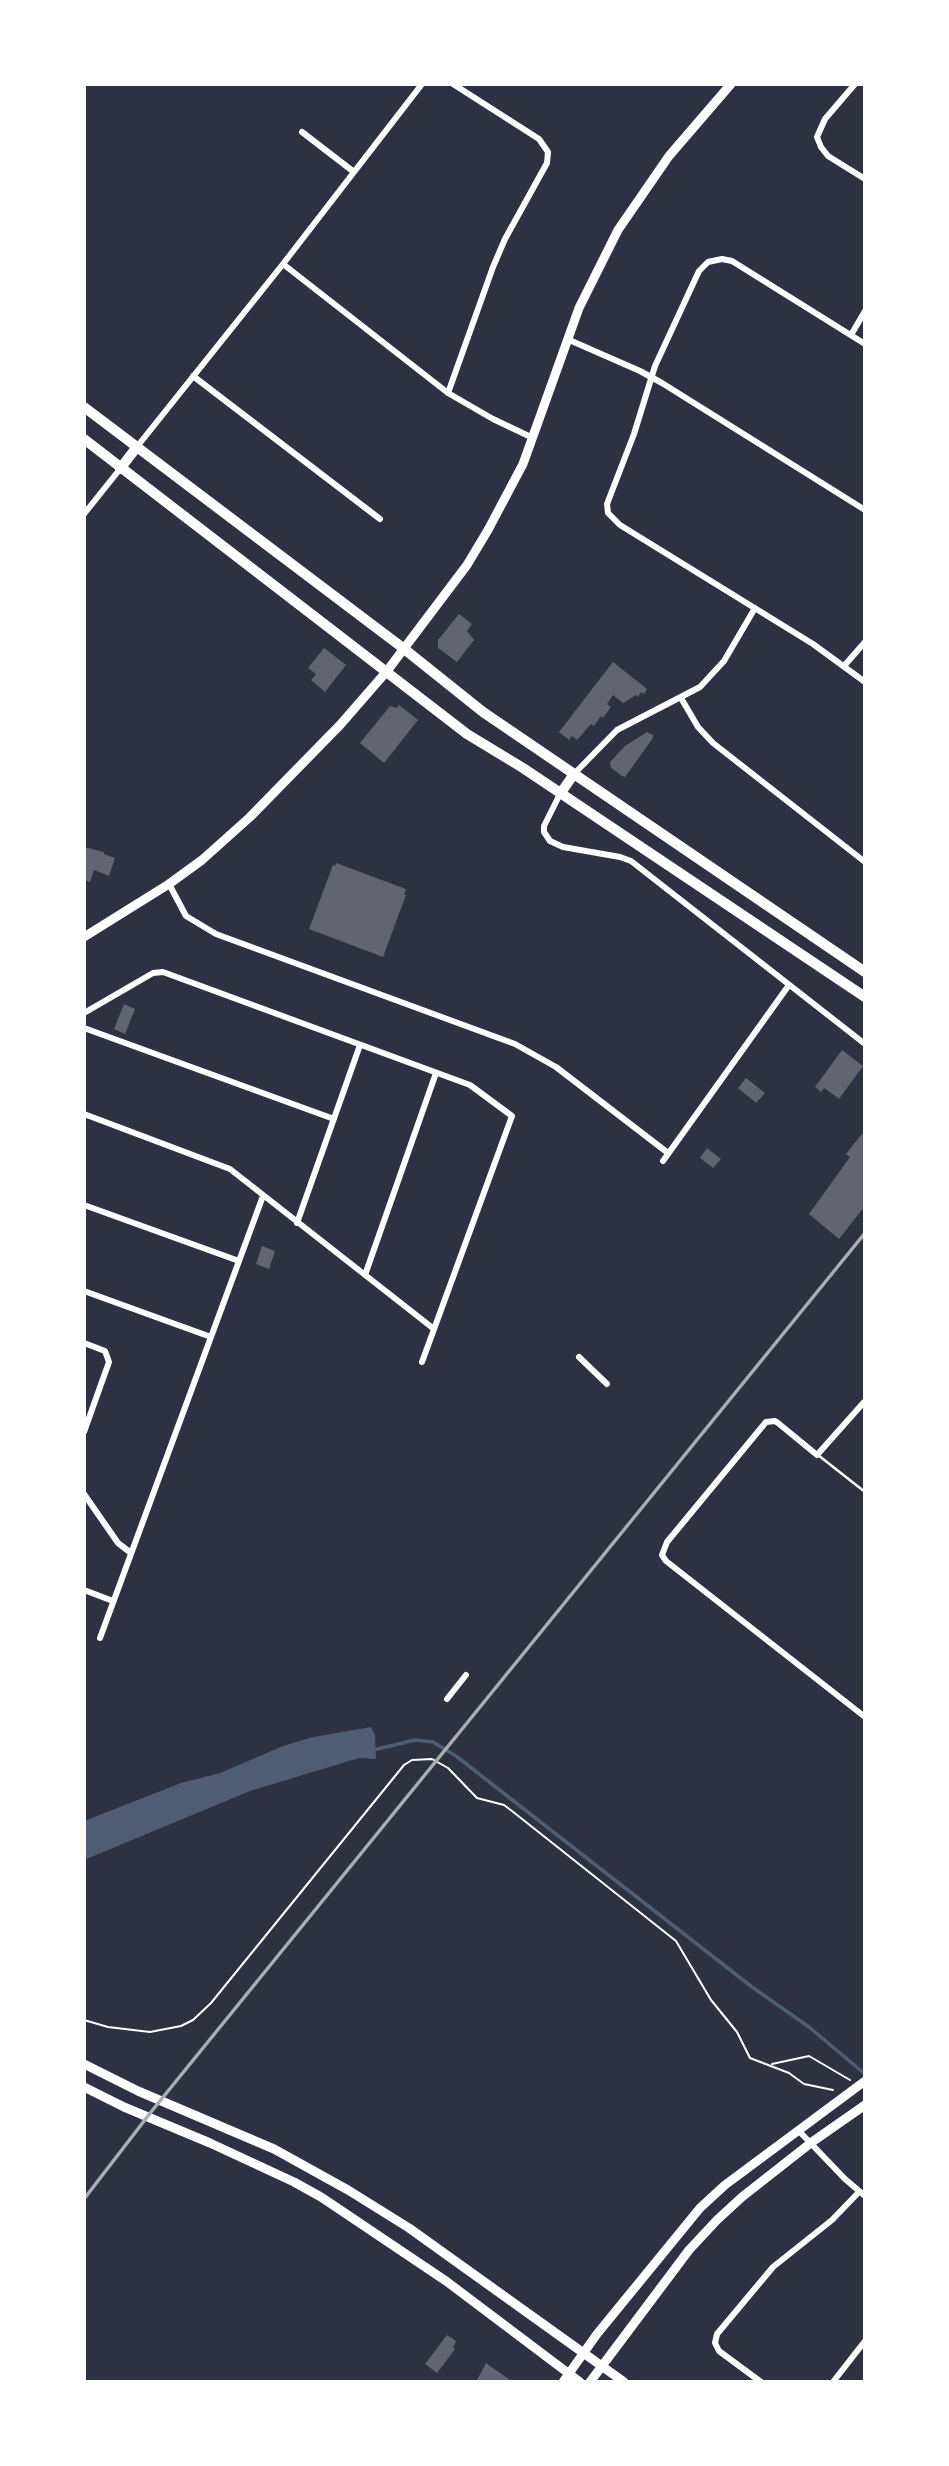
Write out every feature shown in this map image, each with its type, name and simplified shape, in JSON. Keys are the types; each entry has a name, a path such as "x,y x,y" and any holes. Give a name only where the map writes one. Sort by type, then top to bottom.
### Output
{"main road":[{"path":"84,937 202,860 326,741 387,671 472,557 510,489 533,438 567,339 602,260 638,199 669,156 731,84"},
{"path":"84,407 403,648 483,712 865,972"},
{"path":"84,439 467,734 523,768 865,996"},
{"path":"120,469 136,448"},
{"path":"560,794 574,774"},
{"path":"84,2064 138,2091 274,2149 369,2203 409,2228 624,2382"},
{"path":"566,2378 673,2238 700,2208 725,2185 858,2085"},
{"path":"84,2087 294,2182 321,2197 446,2281 566,2378 580,2382"},
{"path":"590,2382 689,2250 717,2220 812,2142 865,2105"}],"street":[{"path":"136,448 422,84"},
{"path":"448,393 493,267 505,239 547,163 548,152 539,139 453,84"},
{"path":"855,84 825,119 817,137 828,156 865,179"},
{"path":"302,132 354,172"},
{"path":"865,344 732,261 716,259 708,262 699,271 670,330 609,495 608,513 620,525 755,608 865,682"},
{"path":"283,264 448,393 533,438"},
{"path":"850,335 865,311"},
{"path":"567,339 651,378 865,510"},
{"path":"193,376 380,519"},
{"path":"84,514 120,469"},
{"path":"574,774 617,730 699,687 720,666 755,608"},
{"path":"844,666 865,642"},
{"path":"681,698 698,727 713,743 865,862"},
{"path":"560,794 544,826 544,832 550,841 563,847 620,857 631,862 865,1044"},
{"path":"169,884 186,916 216,934 515,1044 556,1067 668,1153"},
{"path":"84,1013 153,973 163,972 470,1085 512,1116 422,1362"},
{"path":"663,1161 789,985"},
{"path":"84,1028 334,1119"},
{"path":"297,1223 360,1045"},
{"path":"365,1275 436,1073"},
{"path":"84,1114 230,1169 434,1329"},
{"path":"100,1638 262,1196"},
{"path":"84,1205 239,1261"},
{"path":"84,1291 211,1337"},
{"path":"84,1343 106,1351 109,1362 84,1432"},
{"path":"579,1357 607,1384"},
{"path":"865,1401 817,1455 778,1423 770,1421 761,1426 667,1542 662,1555 666,1561 865,1717"},
{"path":"84,1494 118,1543 131,1553"},
{"path":"84,1590 113,1601"},
{"path":"447,1699 466,1675"},
{"path":"761,2382 719,2351 715,2343 722,2326 774,2267 862,2194 798,2130"},
{"path":"833,2382 865,2341"}],"lane":[{"path":"817,1455 865,1492"}],"path":[{"path":"84,2020 108,2027 150,2032 181,2026 193,2020 211,2003 404,1765 424,1758 432,1759 447,1768 477,1798 504,1805 670,1936 681,1949 711,2000 737,2032 750,2058 789,2073 804,2084 832,2088"},
{"path":"770,2064 809,2056 858,2085"}],"water":[{"path":"371,1727 375,1735 376,1759 359,1758 250,1791 84,1860 84,1821 181,1783 220,1773 283,1746 313,1737"}],"building":[{"path":"459,614 472,624 467,631 474,640 457,662 438,648 438,640"},
{"path":"324,648 346,665 325,692 311,680 316,674 308,668"},
{"path":"613,662 647,689 644,694 641,692 638,697 636,695 623,703 613,695 607,704 611,707 603,718 601,716 594,726 591,724 577,740 572,736 569,740 559,732"},
{"path":"399,705 418,720 384,763 360,743 390,706 397,708"},
{"path":"647,732 653,735 653,738 625,777 611,768 610,762 625,746"},
{"path":"84,847 115,858 109,876 94,870 90,882 84,880"},
{"path":"336,863 406,889 383,957 309,929"},
{"path":"124,1004 135,1009 125,1034 114,1029"},
{"path":"842,1050 863,1066 839,1099 824,1088 821,1092 815,1087"},
{"path":"746,1078 765,1093 756,1103 738,1088"},
{"path":"865,1130 865,1206 839,1239 809,1214 850,1157 846,1154"},
{"path":"707,1148 721,1159 713,1168 700,1158"},
{"path":"262,1246 275,1251 269,1269 256,1264"},
{"path":"447,2335 456,2341 453,2348 455,2349 437,2373 425,2364"},
{"path":"486,2363 513,2382 479,2382 477,2380"}],"waterway":[{"path":"373,1750 415,1740 433,1742 456,1756 752,1987 809,2027 865,2074"}],"railway":[{"path":"84,2199 151,2112 865,1233"}]}
